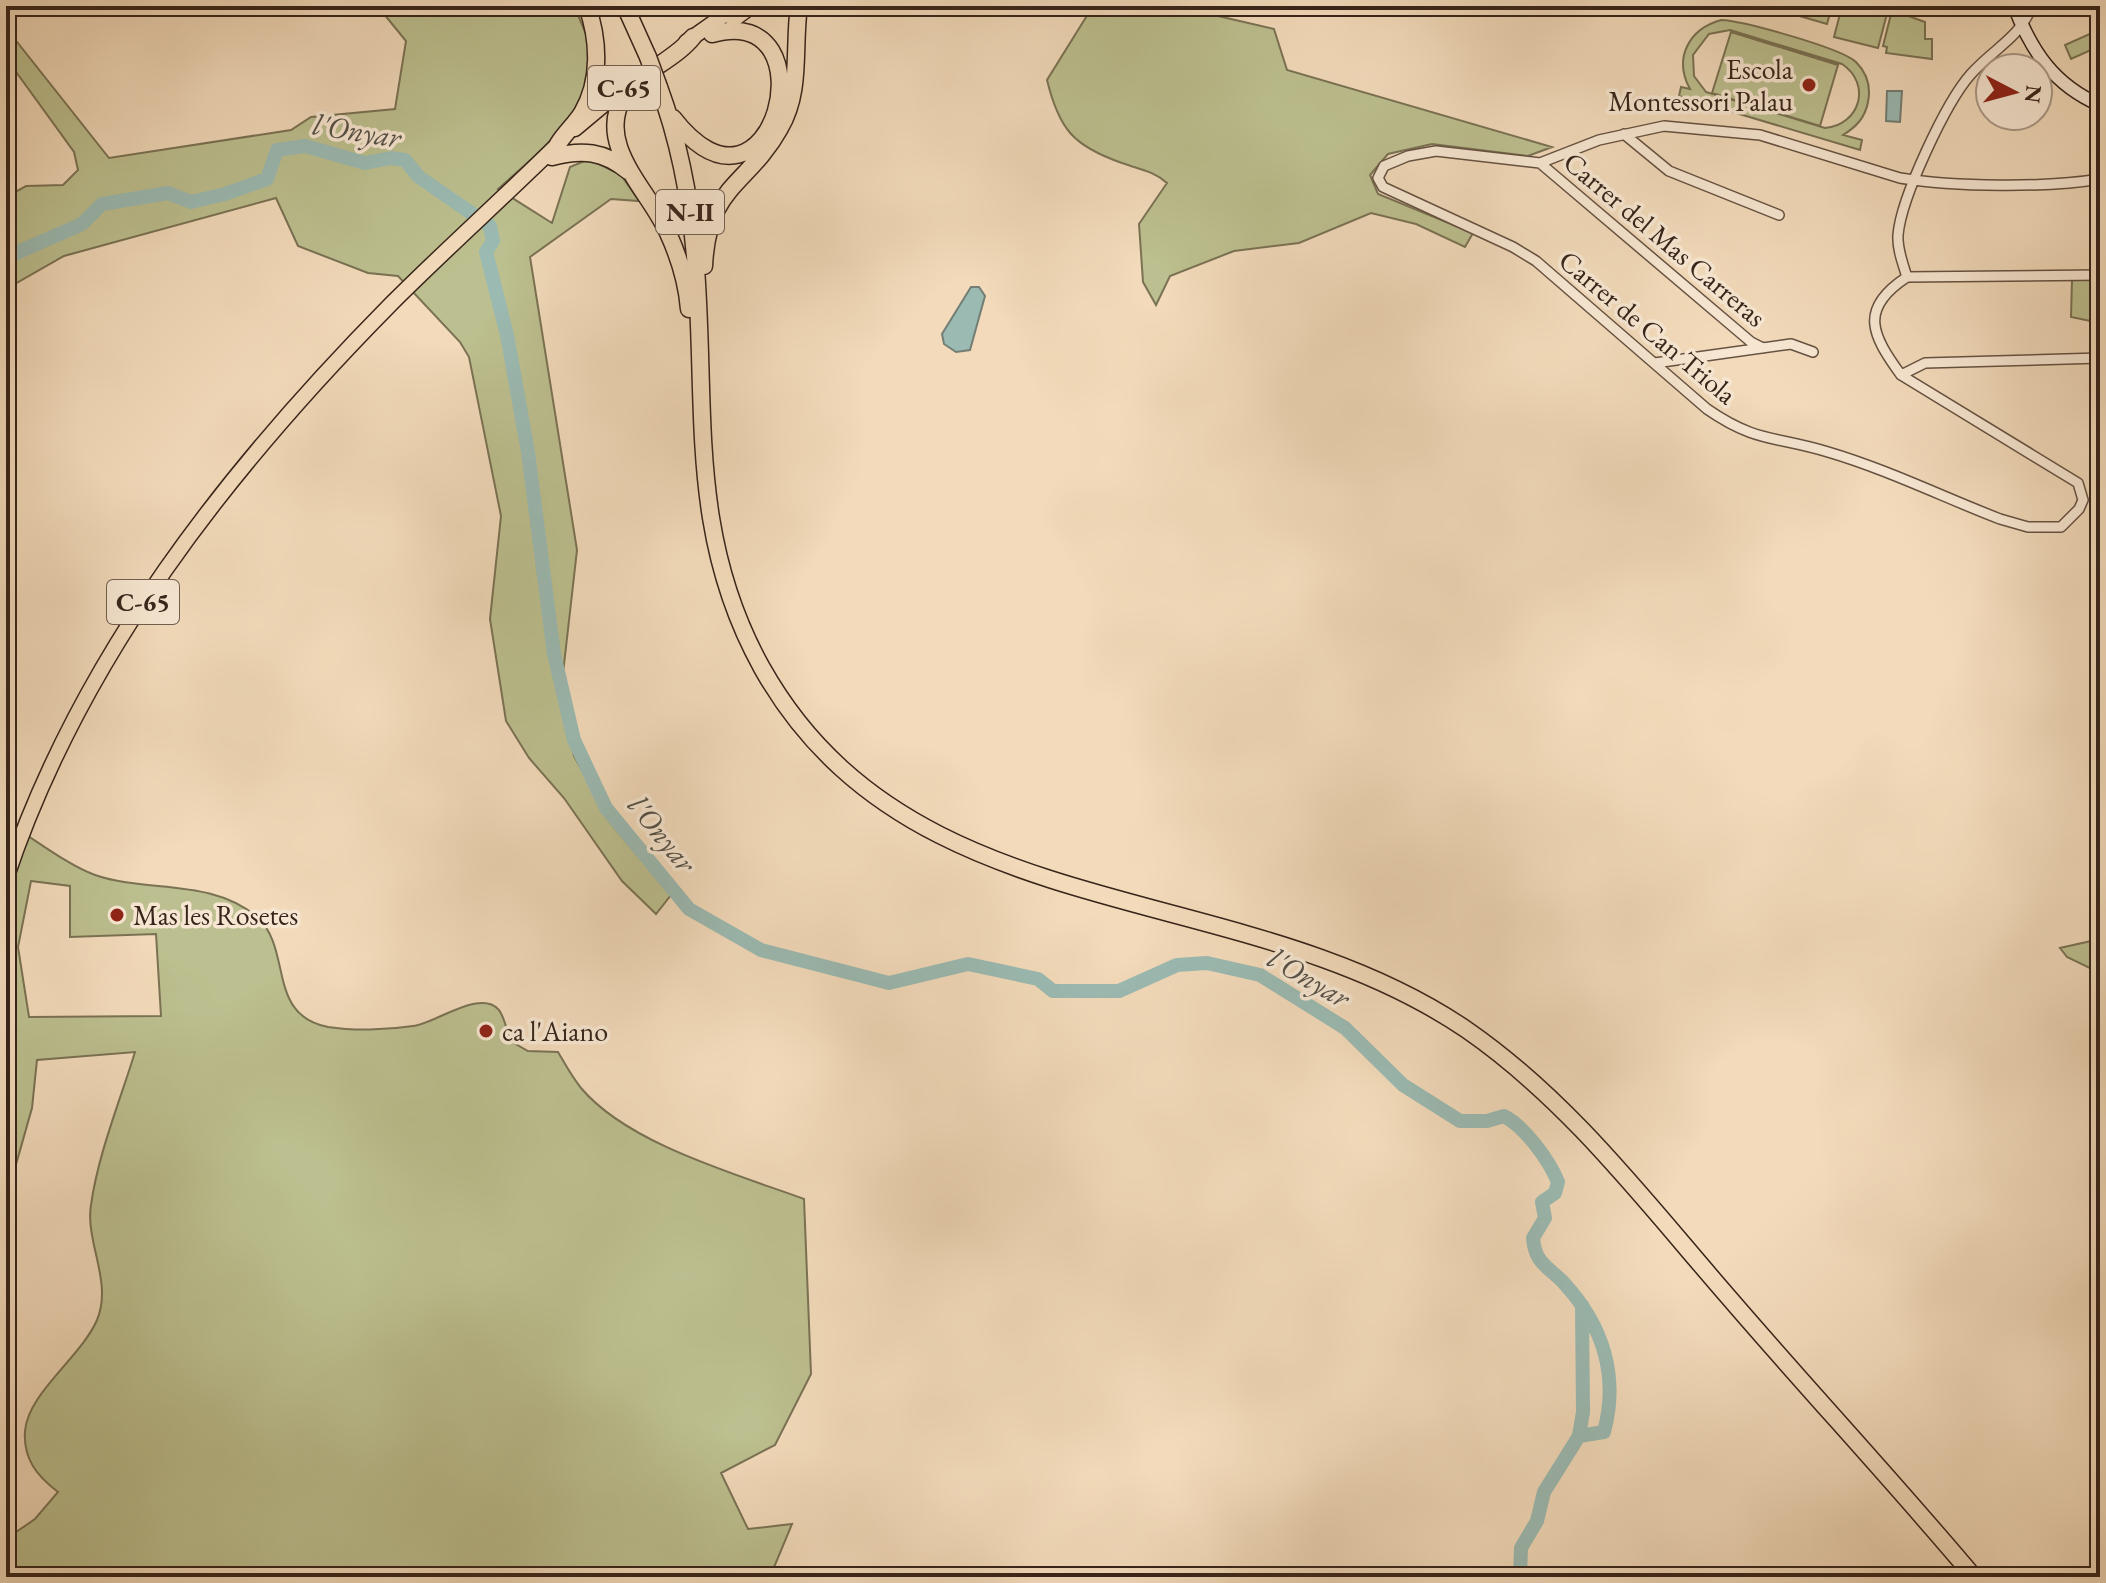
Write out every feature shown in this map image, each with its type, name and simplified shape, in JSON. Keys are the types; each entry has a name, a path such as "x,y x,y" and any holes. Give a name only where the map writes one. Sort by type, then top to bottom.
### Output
{"highway":[{"path":"555,150 582,114 595,76 595,35 587,6"},
{"name":"N-II","path":"625,6 668,111 688,200 698,315 704,474 716,553 733,605 753,651 799,722 861,787 942,839 1008,866 1332,959 1426,1004 1502,1055 1597,1145 1974,1577"},
{"path":"698,315 710,220 731,186 771,142 787,112 795,78 799,6"},
{"path":"668,111 697,144 723,153 753,144 769,125 777,108 782,80 774,49 757,34 741,29 712,34"},
{"path":"693,37 684,49 626,93 615,131 631,173 668,232 683,276 691,330 695,432 704,474"},
{"path":"555,150 597,153 631,173"}],"main road":[{"name":"C-65","path":"555,150 752,6"},
{"name":"C-65","path":"6,879 50,767 122,635 228,488 337,361 427,268 555,150 733,8"}],"street":[{"path":"2014,6 2040,58 2061,85 2100,105"},
{"path":"1907,277 1897,238 1902,212 1914,180 1963,83 2024,27 2032,6"},
{"path":"1540,163 1599,140 1664,126 1760,135 1914,180 1941,184 2100,179"},
{"path":"1624,134 1669,171 1779,215"},
{"name":"Carrer de Can Triola","path":"1540,163 1436,151 1399,159 1381,169 1378,178 1383,187 1513,247 1536,261 1707,409 1745,433 1828,452 2028,527 2061,527 2079,509 2083,500 2078,483 1901,375"},
{"name":"Carrer del Mas Carreras","path":"1540,163 1751,342 1763,348"},
{"path":"2100,275 1907,277 1881,298 1873,320 1883,350 1901,375 1925,363 2100,358"},
{"name":"Carrer del Mas Carreras","path":"1655,363 1791,344 1813,352"}],"green space":[{"path":"383,6 574,6 590,47 591,68 586,88 562,127 498,189 552,223 570,167 589,159 621,175 639,201 611,199 530,257 577,550 561,691 574,756 613,826 671,895 656,914 622,881 564,798 529,758 506,721 490,619 501,516 469,357 460,342 398,276 368,273 298,246 276,198 64,256 6,289 6,197 26,186 63,185 78,170 74,152 6,58 6,28 109,158 291,130 311,117 395,109 406,41 384,14"},
{"path":"1093,6 1196,6 1201,12 1274,29 1287,70 1552,147 1528,156 1432,144 1388,154 1370,175 1378,194 1473,233 1465,247 1416,224 1371,213 1299,243 1234,251 1170,276 1156,305 1143,282 1139,224 1167,183 1151,173 1105,157 1080,142 1063,123 1047,80"},
{"path":"1798,6 1832,6 1827,24 1796,15"},
{"path":"1842,6 1889,6 1878,48 1834,37"},
{"path":"1892,10 1925,22 1925,39 1932,39 1932,59 1886,53 1887,47 1883,46"},
{"path":"1721,20 1770,30 1832,50 1856,62 1867,80 1868,102 1859,122 1843,135 1862,140 1860,150 1679,96 1681,87 1690,89 1683,66 1687,46 1700,30","holes":["1730,30 1842,64 1857,82 1858,102 1847,120 1825,128 1706,92 1694,76 1693,55 1709,34"]},
{"path":"1731,32 1838,65 1820,126 1712,93"},
{"path":"2094,32 2100,46 2071,59 2065,45"},
{"path":"2100,278 2100,323 2071,317 2072,279"},
{"path":"6,822 61,858 95,875 136,884 200,891 239,905 257,917 268,930 288,995 296,1009 309,1020 338,1028 392,1028 422,1024 469,1005 490,1004 500,1012 512,1042 528,1051 558,1052 581,1088 601,1108 626,1125 716,1168 804,1199 811,1374 775,1445 721,1473 748,1529 792,1524 770,1577 294,1577 233,1569 197,1577 6,1577 6,1539 35,1519 58,1492 33,1466 26,1450 25,1431 35,1403 97,1320 102,1291 90,1219 91,1205 104,1147 135,1052 37,1060 32,1108 6,1200","holes":["31,881 70,886 70,937 156,934 161,1016 29,1017 18,947"]},
{"path":"2100,939 2100,973 2067,957 2060,948"}],"water":[{"path":"1887,91 1902,91 1900,122 1886,121"},
{"path":"971,287 979,287 985,296 970,350 956,352 944,344 942,334"}],"waterway":[{"name":"l'Onyar","path":"6,252 14,254 82,224 102,204 168,193 191,202 225,194 267,179 277,150 305,146 365,163 391,158 405,160 419,177 490,226 493,241 486,252 507,335 528,452 554,654 574,740 606,808 689,909 761,950 889,983 968,964 1038,979 1053,991 1119,991 1177,965 1207,963 1260,975 1345,1028 1403,1085 1460,1121 1487,1121 1504,1116 1536,1145 1558,1182 1555,1193 1542,1202 1545,1218 1533,1238 1536,1253 1577,1298 1598,1334 1610,1391 1604,1432 1579,1436 1544,1492 1537,1521 1521,1548 1520,1577"},
{"name":"l'Onyar","path":"1579,1436 1583,1412 1582,1305"}],"place":[{"name":"Escola Montessori Palau","path":"1809,85"},
{"name":"Mas les Rosetes","path":"117,915"},
{"name":"ca l'Aiano","path":"486,1031"}]}
